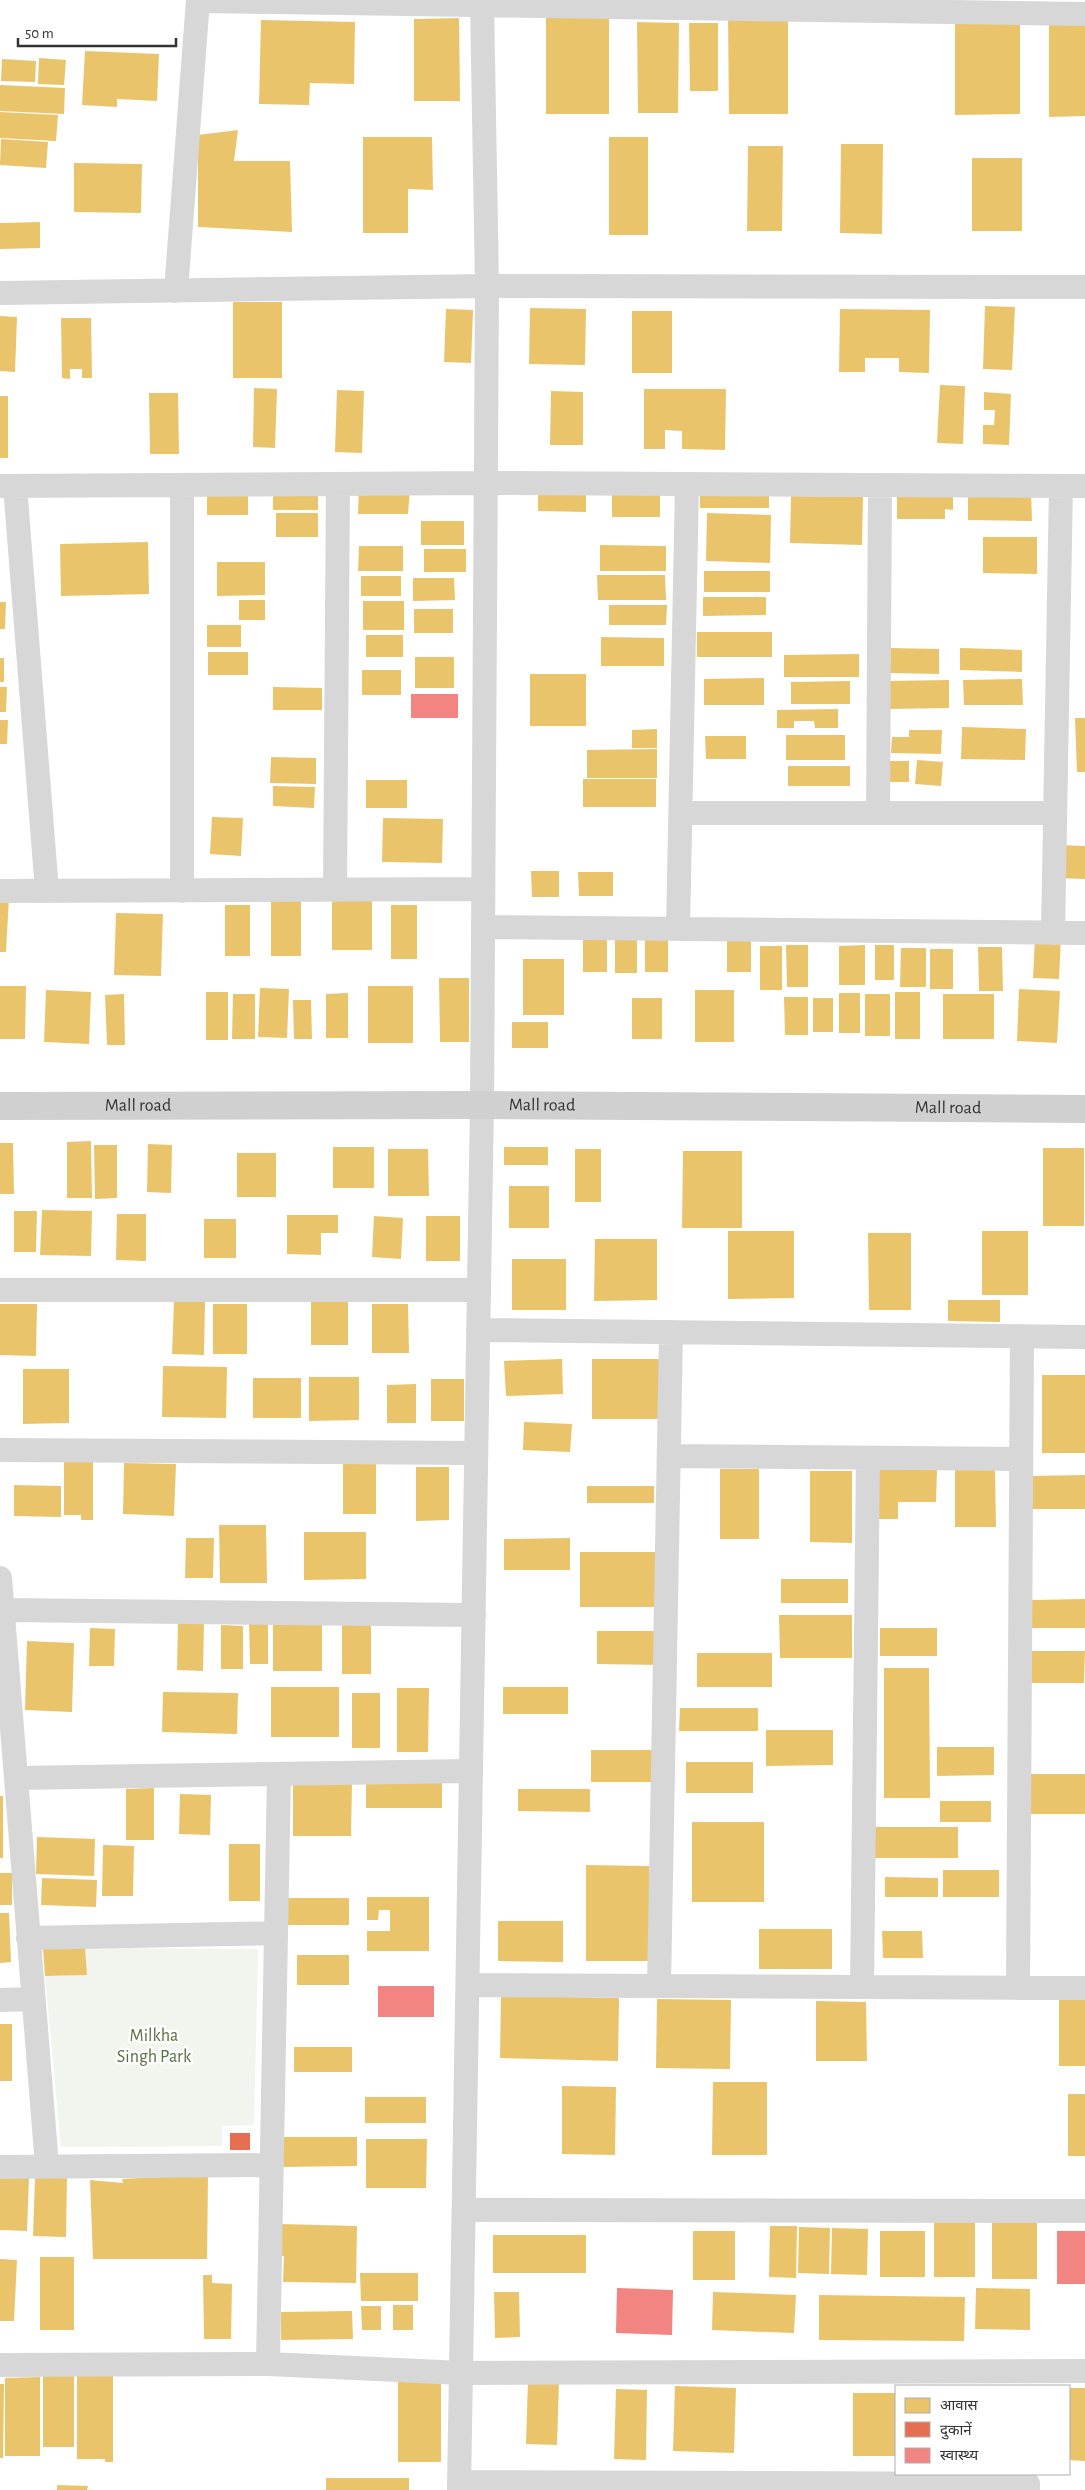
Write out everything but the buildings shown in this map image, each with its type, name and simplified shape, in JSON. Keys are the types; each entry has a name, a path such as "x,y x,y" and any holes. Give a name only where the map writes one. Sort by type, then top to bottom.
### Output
{"street":[{"path":"176,290 198,1 877,6 1085,14"},
{"path":"482,3 488,286 482,1105 459,2486 1028,2484 1028,2490"},
{"path":"0,294 488,286 1085,287"},
{"path":"47,891 8,486 486,483 1085,486"},
{"path":"335,890 338,484"},
{"path":"678,929 687,484"},
{"path":"182,485 182,890"},
{"path":"878,813 880,485"},
{"path":"1053,932 1060,486"},
{"path":"681,813 1054,814"},
{"path":"0,891 483,889"},
{"path":"483,927 1085,933"},
{"name":"Mall road","path":"0,1106 482,1105 1085,1109"},
{"path":"0,1290 479,1290"},
{"path":"478,1330 1085,1336"},
{"path":"659,1986 671,1332"},
{"path":"1018,1988 1022,1336"},
{"path":"0,1450 476,1453"},
{"path":"669,1456 1021,1459"},
{"path":"862,1987 868,1458"},
{"path":"0,1578 47,2166"},
{"path":"2,1610 474,1615"},
{"path":"16,1778 471,1771"},
{"path":"268,2364 279,1774"},
{"path":"28,1938 276,1933"},
{"path":"468,1985 1085,1988"},
{"path":"0,2000 33,1999"},
{"path":"0,2167 272,2165"},
{"path":"464,2210 1085,2211"},
{"path":"0,2364 268,2364 462,2373 1085,2371"}],"green space":[{"name":"Milkha Singh Park","path":"85,1948 258,1949 254,2125 222,2126 222,2146 61,2147 45,1976 86,1975"}]}
